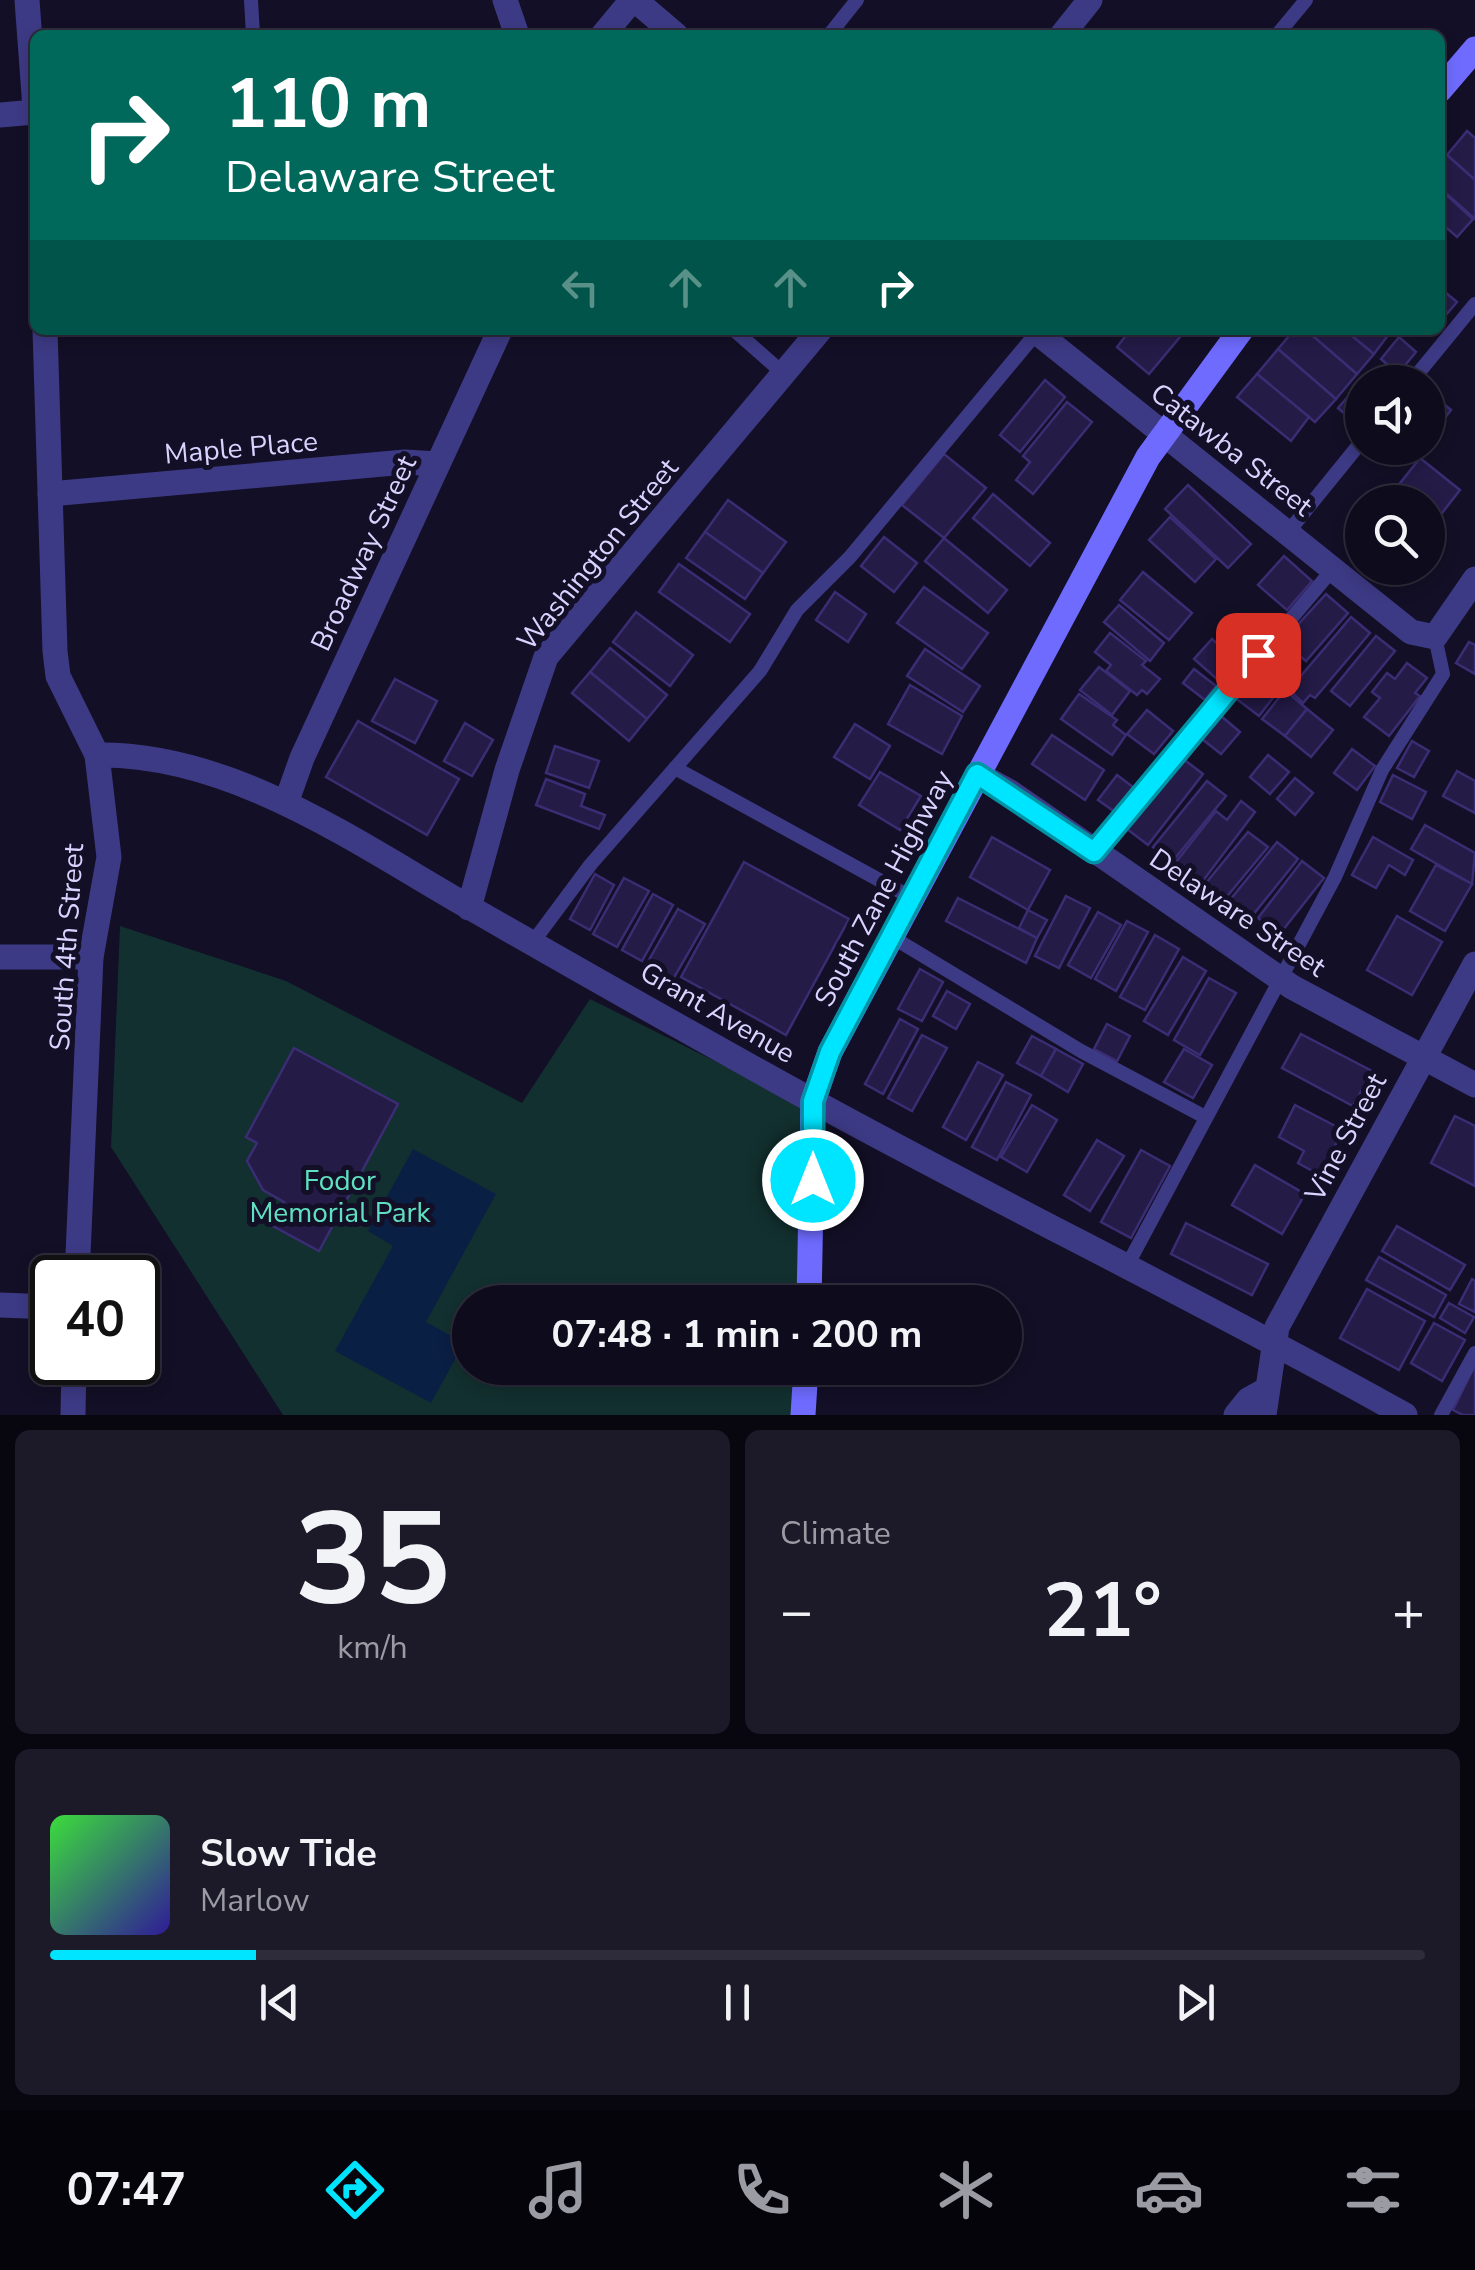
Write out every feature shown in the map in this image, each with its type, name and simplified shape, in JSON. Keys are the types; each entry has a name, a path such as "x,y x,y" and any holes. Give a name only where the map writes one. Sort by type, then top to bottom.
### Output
{"street":[{"path":"27,0 30,41"},
{"path":"505,0 516,30"},
{"path":"606,30 633,0 670,30"},
{"path":"1066,30 1090,0"},
{"path":"1445,84 1475,49"},
{"path":"0,115 30,111"},
{"name":"South 4th Street","path":"45,335 58,676 97,755 108,856 91,957 78,1255"},
{"name":"Broadway Street","path":"286,803 302,758 498,335"},
{"name":"Washington Street","path":"470,908 518,734 546,657 816,335"},
{"name":"Catawba Street","path":"1041,335 1411,632 1435,637"},
{"name":"South Zane Highway","path":"809,1285 813,1101 830,1052 1165,432 1236,335"},
{"name":"Maple Place","path":"50,494 404,462 438,464"},
{"path":"1435,637 1475,579"},
{"name":"Grant Avenue","path":"97,755 171,764 325,820 470,908 813,1101 1128,1264 1405,1415"},
{"name":"Delaware Street","path":"977,774 1281,979 1475,1086"},
{"path":"0,957 91,957"},
{"name":"Vine Street","path":"1265,1402 1274,1342 1422,1057 1475,964"},
{"path":"0,1305 30,1306"},
{"path":"73,1415 74,1385"},
{"path":"803,1415 805,1385"},
{"path":"1236,1415 1248,1400 1265,1402"}],"lane":[{"path":"251,0 253,30"},
{"path":"833,30 857,0"},
{"path":"1281,30 1306,0"},
{"path":"1424,365 1475,304"},
{"path":"740,335 784,374"},
{"path":"533,942 591,864 760,671 797,610 850,557 1033,335"},
{"path":"1288,532 1345,462"},
{"path":"1094,852 1332,569"},
{"path":"1128,1264 1335,876 1382,770 1442,674 1435,637"},
{"path":"675,768 912,898"},
{"path":"892,937 1080,1052 1205,1117"},
{"path":"1442,1415 1475,1353"}],"green space":[{"name":"Fodor Memorial Park","path":"120,926 286,981 522,1103 590,999 813,1110 804,1285 452,1285 452,1385 798,1385 796,1415 283,1415 111,1147"}],"water":[{"path":"413,1149 496,1194 426,1322 452,1336 452,1365 431,1403 335,1351 393,1246 368,1231"}],"building":[{"path":"1467,131 1475,138 1475,180 1447,155"},
{"path":"1447,155 1475,180 1475,219 1445,192"},
{"path":"1445,194 1473,219 1457,237 1445,226"},
{"path":"1445,292 1457,302 1445,316"},
{"path":"1126,335 1182,335 1149,374 1117,347"},
{"path":"1290,335 1312,335 1347,365 1345,388 1336,399 1278,349"},
{"path":"1312,335 1351,335 1374,354 1365,365 1347,365"},
{"path":"1351,335 1388,335 1374,354"},
{"path":"1399,337 1416,352 1405,365 1388,365 1381,359"},
{"path":"1278,349 1336,399 1315,422 1257,374"},
{"path":"1257,374 1309,417 1291,441 1237,397"},
{"path":"1045,380 1065,397 1020,452 1000,435"},
{"path":"1067,402 1092,422 1033,494 1016,480 1030,462 1023,456"},
{"path":"944,454 986,488 944,538 902,505"},
{"path":"1414,465 1429,465 1460,490 1445,509 1445,485 1399,485"},
{"path":"1188,485 1251,544 1228,568 1165,509"},
{"path":"993,494 1050,543 1030,566 973,518"},
{"path":"728,500 786,542 763,573 705,532"},
{"path":"1170,517 1216,559 1195,582 1149,540"},
{"path":"705,532 763,573 745,599 686,558"},
{"path":"884,537 917,563 894,592 861,566"},
{"path":"944,538 1007,590 988,613 925,561"},
{"path":"1284,556 1312,581 1287,610 1258,585"},
{"path":"679,564 750,614 730,642 659,592"},
{"path":"1143,572 1192,613 1169,640 1120,600"},
{"path":"924,587 988,633 962,669 897,623"},
{"path":"835,592 866,614 848,642 816,620"},
{"path":"1326,594 1348,613 1306,661 1282,642"},
{"path":"1119,605 1164,643 1150,661 1104,622"},
{"path":"636,612 693,655 670,686 613,642"},
{"path":"1351,617 1370,633 1315,698 1310,695 1303,703 1289,690"},
{"path":"1110,633 1146,661 1142,665 1160,679 1147,694 1142,690 1137,695 1106,671 1111,665 1095,652"},
{"path":"1376,636 1395,651 1350,706 1331,691"},
{"path":"1212,639 1236,660 1218,680 1194,659"},
{"path":"1469,642 1475,645 1475,674 1456,663"},
{"path":"610,648 667,695 647,719 590,672"},
{"path":"925,649 980,686 963,712 907,676"},
{"path":"1407,663 1427,678 1415,693 1420,696 1389,736 1364,717 1380,698 1372,692 1387,673 1395,679"},
{"path":"1099,667 1130,691 1112,715 1080,690"},
{"path":"1194,669 1216,686 1205,700 1183,683"},
{"path":"1254,671 1279,690 1259,716 1234,697"},
{"path":"590,672 647,719 629,741 572,693"},
{"path":"395,679 437,701 415,743 372,721"},
{"path":"910,685 962,716 942,754 888,724"},
{"path":"1285,690 1307,709 1285,736 1262,719"},
{"path":"1079,694 1117,720 1113,725 1126,735 1112,755 1061,719"},
{"path":"1307,709 1333,730 1311,757 1285,736"},
{"path":"1147,710 1173,731 1154,754 1127,734"},
{"path":"1221,716 1240,732 1221,754 1202,739"},
{"path":"358,721 459,779 427,835 326,777"},
{"path":"465,723 493,740 472,776 444,761"},
{"path":"855,724 890,746 870,779 834,757"},
{"path":"1052,735 1104,770 1085,800 1032,764"},
{"path":"1412,741 1429,751 1414,777 1397,768"},
{"path":"555,746 599,761 589,788 546,773"},
{"path":"1352,749 1375,766 1357,790 1334,773"},
{"path":"1268,755 1289,772 1270,794 1250,777"},
{"path":"1182,758 1203,774 1148,845 1127,829"},
{"path":"1457,771 1475,781 1475,813 1443,796"},
{"path":"880,772 921,796 900,830 859,805"},
{"path":"1117,775 1133,787 1115,812 1098,800"},
{"path":"1393,775 1426,792 1412,819 1380,802"},
{"path":"1295,778 1313,793 1295,815 1277,799"},
{"path":"546,779 585,794 581,806 605,815 599,829 536,805"},
{"path":"1207,781 1226,796 1172,862 1153,847"},
{"path":"1241,801 1255,812 1202,882 1176,862 1216,811 1227,820"},
{"path":"1425,825 1475,853 1472,884 1411,849"},
{"path":"1248,832 1268,847 1224,900 1205,884"},
{"path":"992,837 1050,870 1028,910 970,877"},
{"path":"1373,837 1413,860 1405,875 1389,865 1376,888 1352,875"},
{"path":"1277,842 1298,859 1252,916 1230,900"},
{"path":"1302,861 1324,878 1279,935 1258,918"},
{"path":"744,862 849,919 786,1035 681,977"},
{"path":"1436,865 1472,884 1445,931 1410,911"},
{"path":"595,874 614,885 590,930 570,919"},
{"path":"624,878 649,891 617,947 593,934"},
{"path":"653,894 673,905 642,961 622,950"},
{"path":"1066,896 1090,908 1059,968 1035,956"},
{"path":"958,898 1037,938 1026,963 946,921"},
{"path":"678,909 705,924 672,981 646,965"},
{"path":"1028,910 1047,920 1037,938 1019,928"},
{"path":"1098,912 1121,925 1091,978 1068,965"},
{"path":"1397,916 1442,942 1412,995 1367,970"},
{"path":"1127,921 1148,932 1116,991 1095,979"},
{"path":"1155,935 1179,949 1145,1010 1120,997"},
{"path":"1183,957 1206,971 1168,1035 1144,1021"},
{"path":"920,969 943,982 922,1021 898,1009"},
{"path":"1209,978 1236,993 1200,1055 1174,1040"},
{"path":"947,991 970,1004 956,1029 933,1016"},
{"path":"900,1019 918,1029 883,1094 865,1084"},
{"path":"1107,1024 1130,1036 1117,1061 1094,1049"},
{"path":"1301,1034 1372,1071 1353,1106 1282,1068"},
{"path":"922,1035 947,1048 912,1111 888,1098"},
{"path":"1032,1036 1056,1049 1041,1076 1017,1063"},
{"path":"294,1048 398,1104 319,1251 271,1225 284,1202 263,1190 247,1161 257,1143 246,1137"},
{"path":"1056,1049 1083,1064 1068,1092 1041,1076"},
{"path":"1184,1049 1212,1065 1193,1098 1164,1082"},
{"path":"978,1062 1003,1075 966,1140 943,1127"},
{"path":"1006,1082 1031,1095 997,1160 972,1147"},
{"path":"1032,1105 1057,1120 1027,1172 1001,1157"},
{"path":"1295,1105 1343,1130 1320,1175 1298,1163 1304,1151 1279,1137"},
{"path":"1455,1116 1475,1126 1475,1186 1431,1163"},
{"path":"1097,1140 1124,1156 1090,1211 1064,1195"},
{"path":"1141,1150 1170,1166 1131,1238 1101,1222"},
{"path":"1255,1165 1305,1194 1282,1234 1232,1205"},
{"path":"1186,1223 1268,1264 1252,1295 1171,1254"},
{"path":"1397,1226 1465,1265 1450,1290 1382,1251"},
{"path":"1379,1257 1446,1295 1434,1317 1366,1280"},
{"path":"1472,1279 1475,1281 1475,1312 1459,1304"},
{"path":"1367,1289 1425,1321 1399,1370 1340,1338"},
{"path":"1449,1303 1474,1317 1465,1333 1440,1318"},
{"path":"1434,1323 1465,1340 1442,1381 1411,1363"},
{"path":"1475,1365 1475,1415 1463,1415 1453,1410"}],"route":[{"path":"813,1180 813,1101 830,1052 977,774 1010,792 1094,852 1258,655"}]}
